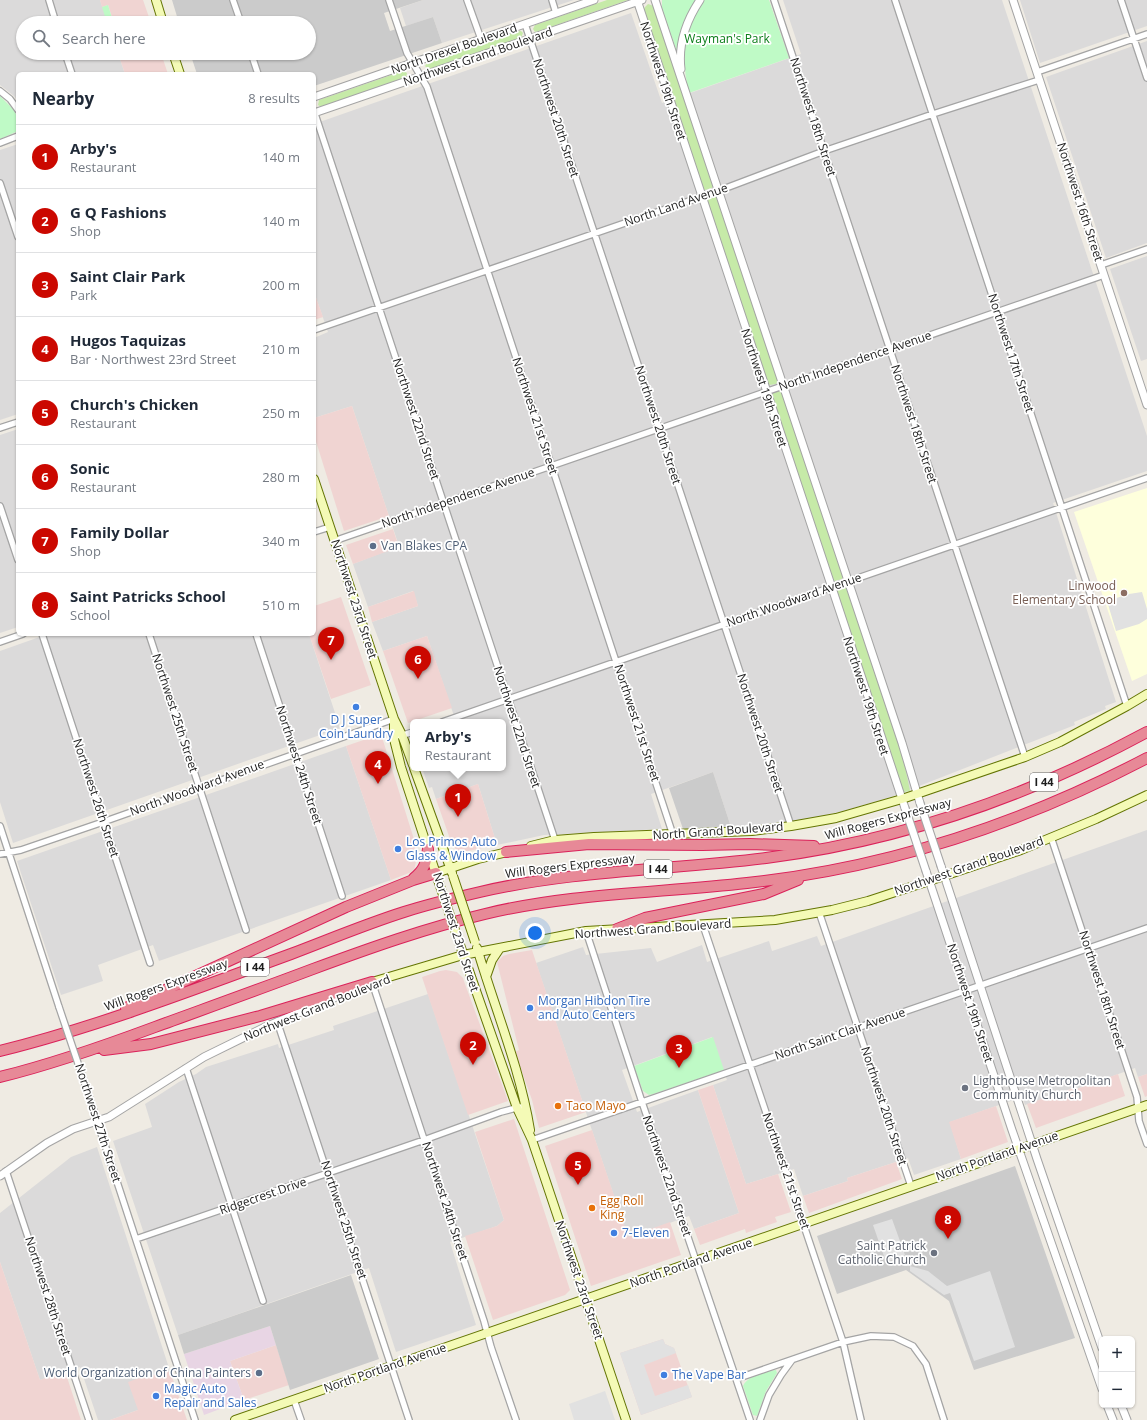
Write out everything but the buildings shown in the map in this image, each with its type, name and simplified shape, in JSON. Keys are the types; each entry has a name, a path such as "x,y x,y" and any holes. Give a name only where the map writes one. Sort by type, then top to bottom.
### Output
{"highway":[{"name":"Will Rogers Expressway","path":"0,1051 75,1031 162,1001 402,913 480,892 519,884 578,875 738,862 836,847 936,822 1008,797 1078,767 1147,732"},
{"name":"I 44","path":"0,1077 88,1052 395,940 443,924 528,905 581,897 747,883 814,873 893,857 986,828 1053,803 1147,758"},
{"path":"506,852 589,844 750,844 836,847"},
{"path":"413,880 422,872 428,849"},
{"path":"617,929 645,918 764,894 814,873"},
{"path":"75,1031 346,907 413,880 437,876"},
{"path":"88,1052 151,1044 260,1016 372,982"}],"main road":[{"path":"156,0 161,16"},
{"path":"175,60 179,72"},
{"name":"Northwest 23rd Street","path":"316,485 394,719 410,757"},
{"name":"North Grand Boulevard","path":"437,876 506,852 555,840 745,831 791,826 836,818 902,799 1025,757 1060,742 1147,694"},
{"name":"Northwest 23rd Street","path":"394,719 394,738 401,767 463,955 517,1108 532,1140 626,1420"},
{"name":"Northwest 23rd Street","path":"415,771 475,942 516,1069 526,1106 532,1140"},
{"name":"Northwest Grand Boulevard","path":"372,982 463,955 586,931 775,920 819,912 868,900 1021,850 1096,819 1147,795"},
{"path":"486,977 492,960 500,948"},
{"name":"North Portland Avenue","path":"235,1420 585,1300 1147,1104"}],"street":[{"path":"49,0 54,16"},
{"path":"233,0 239,16"},
{"name":"Northwest 21st Street","path":"389,0 407,52 427,87 674,835"},
{"path":"467,0 481,39"},
{"path":"552,0 556,13"},
{"name":"North Drexel Boulevard","path":"316,96 594,0"},
{"name":"Northwest 19th Street","path":"655,0 945,876 1032,1144 1099,1339"},
{"path":"682,79 680,53 685,28 700,0"},
{"name":"Northwest 18th Street","path":"774,0 1025,757"},
{"name":"Northwest 17th Street","path":"895,0 1127,706"},
{"name":"Northwest 16th Street","path":"1013,0 1147,404"},
{"path":"1121,0 1147,78"},
{"name":"Northwest 19th Street","path":"639,1 701,196 904,808 1099,1380"},
{"name":"Northwest Grand Boulevard","path":"316,111 421,77 639,1"},
{"name":"Northwest 20th Street","path":"525,24 791,826"},
{"path":"1037,72 1147,34"},
{"path":"67,60 71,72"},
{"path":"253,60 257,72"},
{"name":"North Land Avenue","path":"316,329 718,191 933,114 1039,80"},
{"path":"0,91 10,99 16,107"},
{"name":"Northwest 22nd Street","path":"316,118 555,840"},
{"path":"0,143 16,137"},
{"path":"0,183 16,231"},
{"path":"1101,265 1147,249"},
{"name":"North Independence Avenue","path":"334,541 552,467 1104,275"},
{"path":"0,428 16,423"},
{"name":"North Woodward Avenue","path":"451,719 1147,478"},
{"path":"0,506 16,554"},
{"path":"316,531 330,526"},
{"path":"0,642 17,636"},
{"name":"Northwest 26th Street","path":"43,636 150,963"},
{"name":"Northwest 25th Street","path":"150,636 246,930"},
{"name":"Northwest 24th Street","path":"257,636 342,896"},
{"name":"North Woodward Avenue","path":"0,854 21,850 103,822 394,719"},
{"path":"394,738 410,733"},
{"name":"Northwest 27th Street","path":"0,826 59,1007 86,1084 195,1420"},
{"name":"Northwest 18th Street","path":"1051,838 1138,1097 1139,1121 1147,1144"},
{"name":"Northwest 20th Street","path":"819,912 911,1186"},
{"name":"Northwest 21st Street","path":"704,925 843,1342 861,1420"},
{"name":"North Saint Clair Avenue","path":"532,1140 1147,928"},
{"name":"Northwest 22nd Street","path":"586,931 642,1102 750,1420"},
{"name":"Northwest Grand Boulevard","path":"3,1174 47,1142 86,1124 98,1122 109,1117 186,1068 234,1042 277,1021 372,982"},
{"name":"Northwest 24th Street","path":"372,982 516,1420"},
{"name":"Northwest 25th Street","path":"277,1021 409,1420"},
{"path":"186,1068 263,1301"},
{"name":"Ridgecrest Drive","path":"136,1239 328,1174 502,1112 526,1106"},
{"name":"Northwest 28th Street","path":"3,1174 89,1420"},
{"path":"736,1379 843,1342 871,1336 894,1337 913,1346 926,1364 944,1420"},
{"path":"760,1420 769,1395 792,1360"},
{"path":"294,1400 301,1420"},
{"path":"1108,1408 1112,1420"},
{"path":"1123,1408 1127,1420"}],"shaded area":[{"path":"0,0 100,0 106,16 16,16 16,60 120,60 124,72 16,72 16,98 0,85"},
{"path":"100,0 143,0 149,16 112,16 108,5 102,7"},
{"path":"172,0 423,0 384,13 390,31 433,17 442,43 316,85 316,72 196,72 192,60 316,60 316,16 177,16"},
{"path":"423,0 574,0 442,43 433,17 406,26 400,8"},
{"path":"783,0 1002,0 1147,436 1147,471 1053,503 1116,702 1105,706 1106,709 1074,722 1075,725 891,797 843,811 804,820 765,825 731,827 713,772 651,794 662,829 544,835 497,845 478,784 436,799 432,787 429,788 423,771 506,771 506,719 455,719 427,636 383,651 372,622 418,606 413,591 368,607 353,564 399,546 352,406 316,417 316,337 328,332 316,298 316,123 631,13 662,103 801,54"},
{"path":"1020,0 1147,0 1147,26 1040,63"},
{"path":"1147,41 1147,243 1106,258 1046,77"},
{"path":"120,60 163,60 167,72 124,72"},
{"path":"16,145 16,415 0,420 0,150"},
{"path":"1147,256 1147,359 1141,361 1110,269"},
{"path":"316,298 323,317 316,319"},
{"path":"352,406 389,516 344,531 316,441 316,417"},
{"path":"16,430 16,628 0,633 0,435"},
{"name":"Linwood Elementary School","path":"1147,488 1147,674 1132,681 1074,512"},
{"name":"Van Blakes CPA","path":"393,529 399,547 353,564 346,545"},
{"path":"414,591 418,606 372,622 368,607"},
{"path":"1142,592 1147,609 1147,619 1139,624 1116,631 1107,601 1129,594"},
{"path":"341,597 371,685 331,699 310,636 316,636 316,605"},
{"path":"42,636 310,636 340,728 13,843 0,802 0,651"},
{"path":"427,636 452,708 420,719 410,719 410,722 408,723 383,651"},
{"path":"381,734 418,852 414,871 391,880 346,746"},
{"path":"346,746 391,880 159,961 153,945 98,965 103,981 61,995 17,861"},
{"path":"713,772 731,827 683,829 669,788"},
{"path":"478,784 497,845 458,853 450,839 436,799"},
{"path":"1147,830 1147,1074 1138,1077 1135,1068 1074,1090 1073,1088 1025,1105 1022,1097 950,1122 961,1159 914,1175 908,1158 847,1178 848,1181 803,1196 794,1169 746,1184 713,1085 727,1080 712,1037 622,1070 637,1112 698,1090 739,1213 694,1229 689,1216 628,1238 536,963 583,947 586,955 651,948 657,962 702,945 707,962 769,941 772,951 817,936 821,946"},
{"path":"532,950 586,1112 539,1128 532,1100 515,1052 519,1050 497,962 503,956"},
{"path":"446,970 457,972 463,978 508,1101 468,1115 422,977"},
{"path":"428,994 504,1220 497,1226 450,1242 476,1325 396,1352 369,1268 178,1335 113,1141 152,1127 145,1104 206,1067 278,1044 279,1048 334,1030 333,1026"},
{"path":"1118,1074 1125,1096 1036,1128 1027,1104 1074,1088 1074,1090"},
{"path":"1147,1074 1147,1096 1145,1097 1138,1077"},
{"path":"713,1085 746,1184 778,1174 791,1212 775,1217 777,1222 746,1233 745,1229 700,1245 694,1229 739,1213 698,1090"},
{"path":"996,1106 1008,1142 961,1159 949,1122"},
{"path":"514,1119 570,1290 565,1295 493,1320 465,1236 497,1226 504,1220 475,1132"},
{"path":"592,1130 628,1237 670,1222 681,1255 591,1286 545,1146"},
{"path":"97,1147 170,1371 153,1376 153,1374 138,1410 110,1420 98,1420 80,1367 40,1380 0,1262 0,1213 71,1157"},
{"path":"896,1162 902,1179 809,1213 803,1196 848,1181 847,1178"},
{"name":"Saint Patrick Catholic Church","path":"1015,1166 1075,1338 974,1370 949,1301 906,1270 837,1294 817,1236"},
{"path":"892,1219 905,1255 886,1262 873,1225"},
{"path":"0,1262 40,1380 65,1371 81,1420 0,1420"},
{"path":"910,1266 928,1271 947,1286 990,1271 1015,1347 974,1361 950,1293 944,1295 910,1271"},
{"path":"351,1275 379,1359 290,1390 270,1326 184,1354 178,1335"},
{"path":"270,1326 276,1345 230,1361 244,1400 204,1415 184,1354"},
{"path":"663,1339 665,1344 674,1348 692,1397 641,1415 620,1353"},
{"path":"663,1339 665,1344 674,1348 676,1353 644,1365 655,1396 688,1385 692,1397 641,1415 620,1353"},
{"path":"276,1345 289,1385 244,1400 230,1361"},
{"name":"Magic Auto Repair and Sales","path":"170,1371 187,1420 110,1420 138,1410 128,1382 153,1373 153,1375"},
{"path":"605,1391 615,1420 574,1420 569,1404"}],"green space":[{"path":"607,0 628,0 539,31 535,32 533,29 535,25"},
{"name":"Wayman's Park","path":"662,0 696,0 685,21 677,52 662,8"},
{"name":"Wayman's Park","path":"704,0 769,0 789,58 689,93 686,80 684,56 685,45 691,22"},
{"path":"648,4 654,6 713,185 712,188 705,190 703,188 643,11"},
{"path":"108,5 111,16 105,16 102,7"},
{"path":"519,31 523,33 521,38 430,69 425,66 428,62"},
{"path":"403,71 407,73 406,77 321,107 318,105 319,100"},
{"path":"0,96 13,109 16,114 16,132 0,139"},
{"path":"714,195 718,197 778,380 776,384 769,385 767,383 706,201"},
{"path":"780,391 782,392 843,575 842,579 835,581 832,580 771,396 773,393"},
{"path":"844,586 847,588 903,757 910,791 904,792 892,761 836,592 838,588"},
{"path":"713,1037 724,1070 653,1094 649,1095 643,1091 634,1066"},
{"path":"776,1370 777,1373 766,1391 757,1416 753,1415 743,1386 752,1377"}],"place":[{"name":"Van Blakes CPA","path":"373,546"},
{"name":"Linwood Elementary School","path":"1124,593"},
{"name":"Family Dollar","path":"331,660"},
{"name":"Sonic","path":"418,679"},
{"name":"D J Super Coin Laundry","path":"356,707"},
{"name":"Hugos Taquizas","path":"378,784"},
{"name":"Arby's","path":"458,817"},
{"name":"Los Primos Auto Glass & Window","path":"398,849"},
{"name":"Morgan Hibdon Tire and Auto Centers","path":"530,1008"},
{"name":"G Q Fashions","path":"473,1065"},
{"name":"Saint Clair Park","path":"679,1068"},
{"name":"Lighthouse Metropolitan Community Church","path":"965,1088"},
{"name":"Taco Mayo","path":"558,1106"},
{"name":"Church's Chicken","path":"578,1185"},
{"name":"Egg Roll King","path":"592,1208"},
{"name":"7-Eleven","path":"614,1233"},
{"name":"Saint Patricks School","path":"948,1239"},
{"name":"Saint Patrick Catholic Church","path":"934,1253"},
{"name":"World Organization of China Painters","path":"259,1373"},
{"name":"The Vape Bar","path":"664,1375"},
{"name":"Magic Auto Repair and Sales","path":"156,1396"}]}
